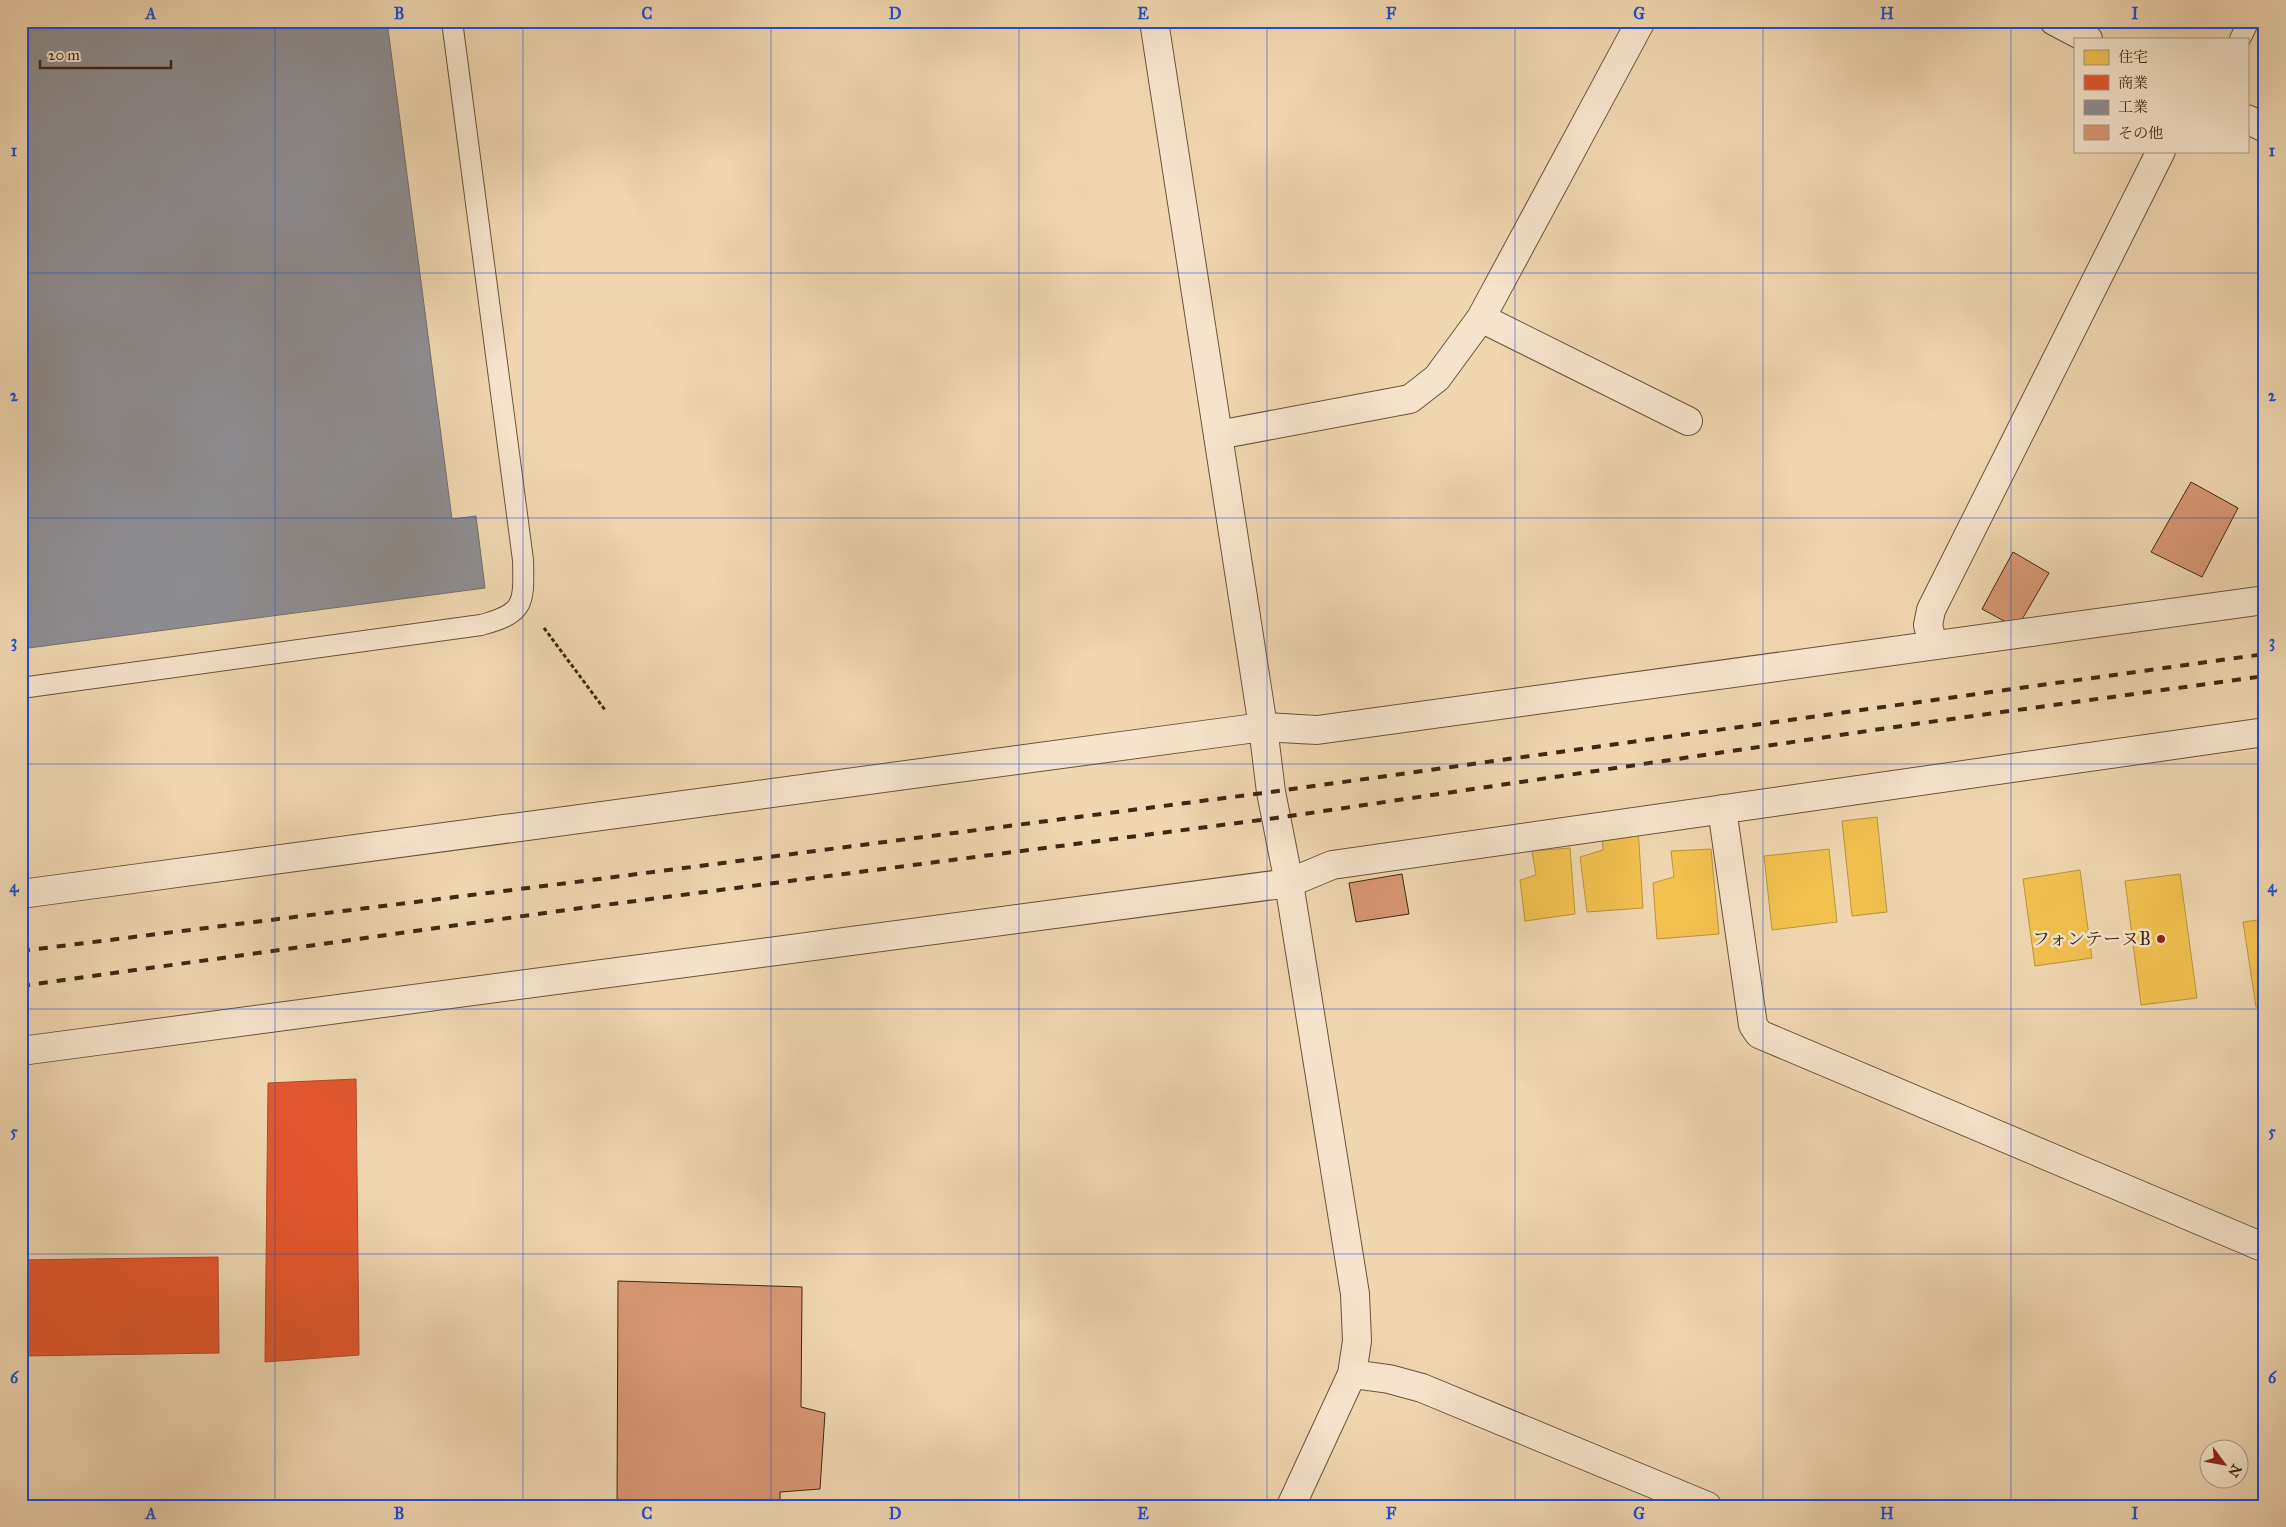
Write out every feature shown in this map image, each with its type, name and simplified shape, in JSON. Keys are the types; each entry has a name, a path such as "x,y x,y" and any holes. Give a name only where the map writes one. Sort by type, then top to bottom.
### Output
{"street":[{"path":"1154,21 1263,727 1271,792 1289,883 1355,1294 1357,1341 1352,1374 1291,1506"},
{"path":"1218,435 1410,399 1438,378 1481,318 1641,21"},
{"path":"2054,21 2086,38"},
{"path":"2248,120 2265,128"},
{"path":"1933,645 1928,625 1931,610 2160,152"},
{"path":"1481,318 1688,421"},
{"path":"21,894 1263,727 1318,730 2265,600"},
{"path":"21,1051 1289,883 1332,865 2265,732"},
{"path":"1722,809 1753,1025 1760,1034 2265,1248"},
{"path":"1352,1374 1389,1379 1422,1388 1707,1506"}],"lane":[{"path":"21,688 481,625 506,618 516,610 523,596 523,560 452,21"},
{"path":"2240,38 2249,21"}],"path":[{"path":"516,610 534,618 546,630 604,710"}],"building: 住宅":[{"path":"2261,739 2265,739 2265,765"},
{"path":"1877,817 1887,912 1852,916 1842,821"},
{"path":"1638,827 1643,908 1587,912 1580,857 1603,850 1602,830"},
{"path":"1570,848 1575,914 1525,921 1520,880 1536,875 1532,851"},
{"path":"1711,849 1719,934 1657,939 1653,883 1674,877 1671,851"},
{"path":"1829,849 1837,922 1772,930 1764,856"},
{"path":"2080,870 2092,958 2035,966 2023,879"},
{"name":"フォンテーヌB","path":"2180,874 2197,998 2141,1005 2125,881"},
{"path":"2265,919 2265,1005 2256,1007 2243,922"}],"building: 商業":[{"path":"356,1079 359,1355 265,1362 268,1083"},
{"path":"218,1257 219,1353 21,1356 21,1260"}],"building: 工業":[{"path":"21,21 387,21 452,519 476,516 485,588 21,649"}],"building: その他":[{"path":"2191,482 2238,508 2202,577 2151,552"},
{"path":"2013,552 2049,573 2017,628 1982,609"},
{"path":"1402,874 1409,914 1356,922 1349,883"},
{"path":"618,1281 802,1287 801,1407 825,1413 820,1489 780,1492 780,1506 617,1506"}],"railway":[{"path":"21,951 568,883 1271,792 2265,654"},
{"path":"21,986 566,910 1276,818 1915,724 2265,676"}],"place":[{"name":"フォンテーヌB","path":"2161,939"}]}
